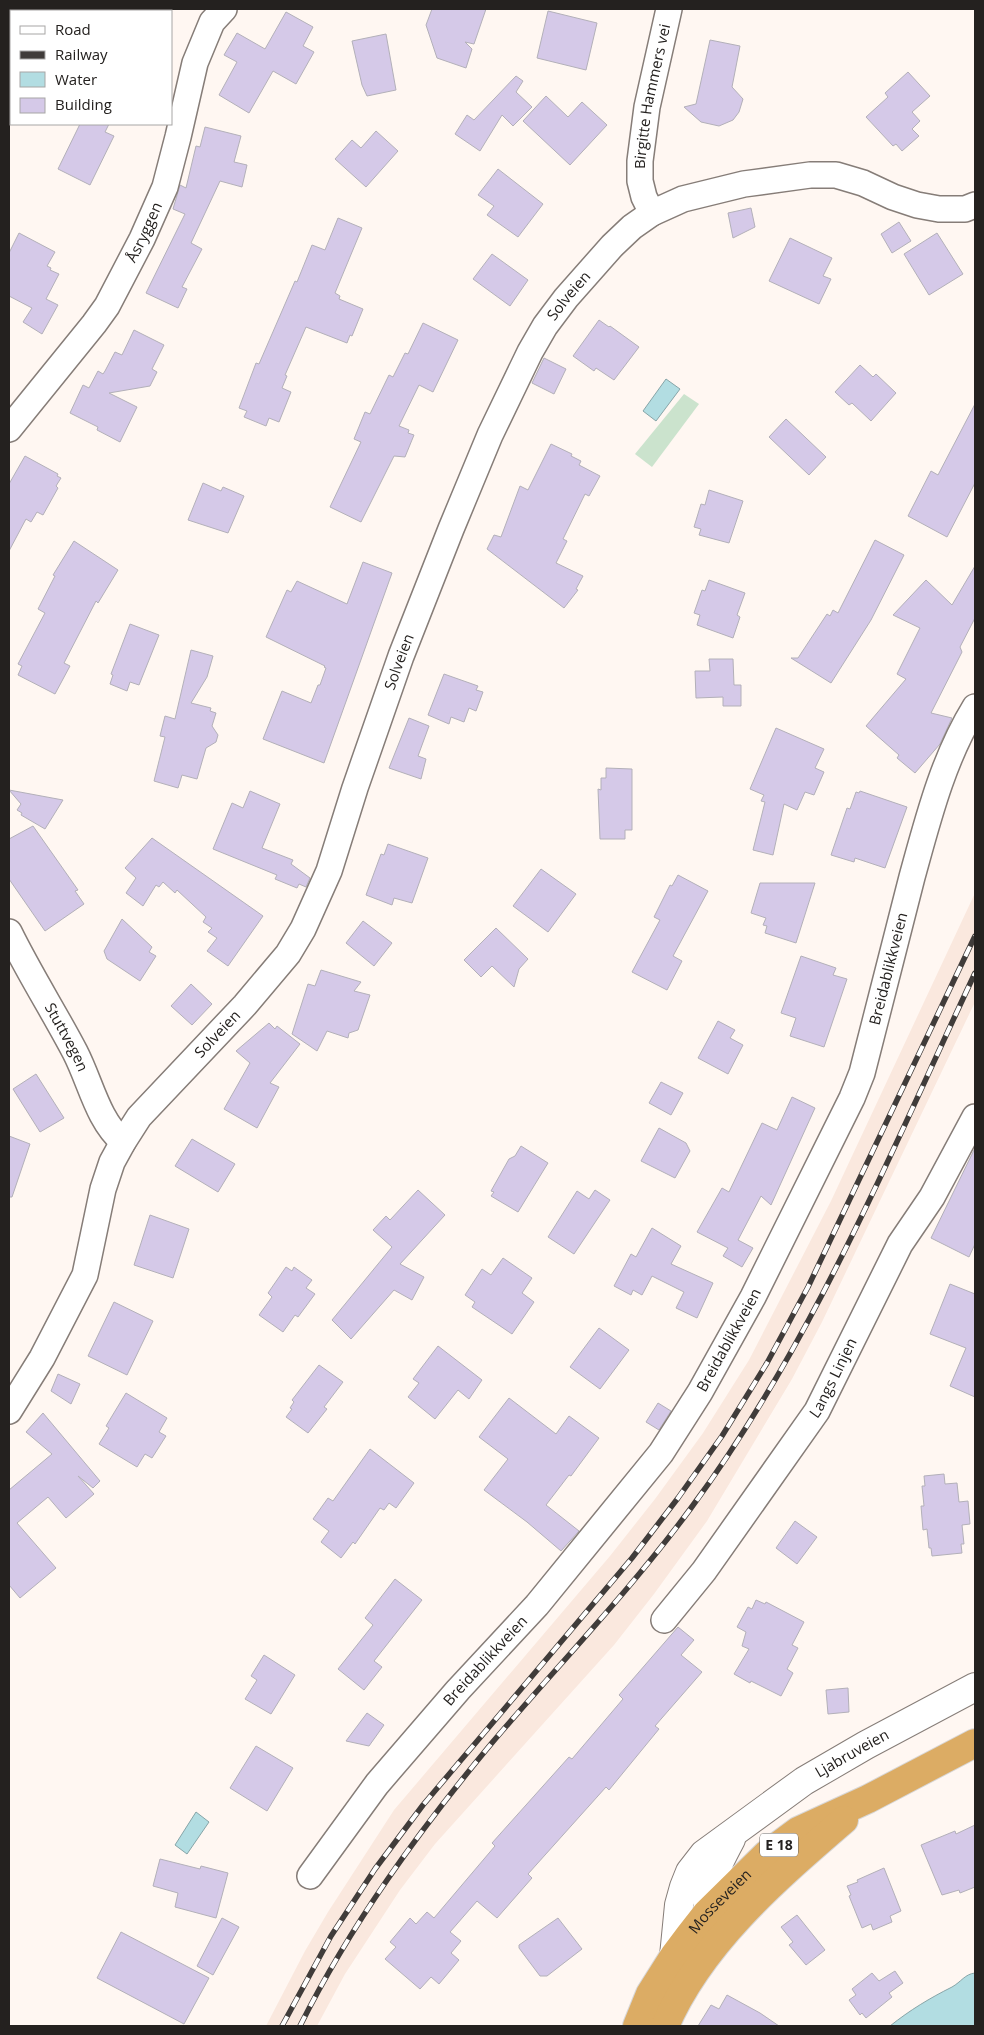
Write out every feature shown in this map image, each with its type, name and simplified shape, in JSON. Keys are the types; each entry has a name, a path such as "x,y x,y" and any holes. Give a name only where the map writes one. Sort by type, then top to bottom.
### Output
{"highway":[{"name":"Mosseveien","path":"637,2026 650,1994 674,1956 707,1913 767,1854 798,1831 868,1799 975,1744"},
{"name":"Mosseveien","path":"665,2026 673,2007 700,1965 774,1881 868,1799"}],"street":[{"name":"Åsryggen","path":"9,429 107,306 142,239 165,187 195,63 212,22 224,9"},
{"name":"Birgitte Hammers vei","path":"652,213 644,197 640,180 640,162 648,107 669,9"},
{"name":"Solveien","path":"9,1411 42,1358 85,1275 103,1189 112,1162 123,1142 139,1117 246,1005 288,954 303,929 329,871 355,788 401,656 450,529 507,399 545,326 566,298 612,246 632,227 652,213 683,199 744,184 810,175 836,175 863,183 893,197 932,208 965,208 975,205"},
{"name":"Breidablikkveien","path":"310,1876 377,1784 458,1690 537,1605 636,1486 661,1453 700,1392 753,1297 844,1115 862,1073 928,819 942,776 975,706"},
{"name":"Stuttvegen","path":"9,932 74,1051 100,1111 115,1135 123,1142"},
{"name":"Langs Linjen","path":"664,1620 704,1571 773,1476 817,1411 900,1244 932,1197 975,1117"},
{"name":"Ljabruveien","path":"674,1956 679,1905 690,1872 704,1854 804,1781 866,1745 975,1687"},
{"name":"Ljabruveien","path":"720,1942 712,1932 707,1913 710,1881 735,1831"}],"shaded area":[{"path":"975,893 975,1002 822,1322 792,1379 707,1521 614,1645 435,1844 400,1890 345,1974 317,2026 266,2026 305,1951 328,1912 394,1810 610,1556 655,1499 703,1433 749,1360 831,1201"}],"green space":[{"path":"684,394 699,404 652,467 635,454"}],"water":[{"path":"666,379 680,389 656,421 643,411"},
{"path":"196,1812 209,1822 187,1854 175,1845"},
{"path":"975,1973 975,2026 890,2026 968,1975"}],"building":[{"path":"432,9 486,9 474,44 465,42 472,49 466,68 437,58 426,25"},
{"path":"548,11 597,23 586,70 537,58"},
{"path":"286,12 313,27 303,46 314,52 296,84 273,71 249,113 219,95 237,62 224,55 237,33 265,49"},
{"path":"386,34 396,90 367,96 362,85 352,41"},
{"path":"710,40 740,46 732,87 743,99 739,112 733,120 719,126 701,122 684,107 696,104"},
{"path":"908,72 930,96 912,112 920,121 912,129 919,136 902,151 896,144 893,146 866,117 888,97 885,93"},
{"path":"516,76 523,81 516,92 532,107 513,126 502,115 480,151 455,134 467,115 474,120"},
{"path":"546,96 568,117 582,102 607,125 570,165 523,121"},
{"path":"80,125 108,125 105,132 114,136 90,185 58,169"},
{"path":"205,127 241,136 234,162 247,165 242,187 220,181 191,243 202,249 182,287 187,289 178,308 146,293 185,214 173,209 180,185 186,188 196,146 200,147"},
{"path":"376,131 398,151 366,187 335,159 352,140 361,148"},
{"path":"498,169 543,204 518,237 487,215 494,206 478,195"},
{"path":"751,208 755,227 733,238 728,213"},
{"path":"338,218 362,228 335,293 340,296 339,299 363,309 352,336 350,335 347,343 306,327 285,375 287,376 282,388 291,392 279,422 269,418 266,426 244,417 247,411 239,408 256,363 259,364 312,245 325,250"},
{"path":"899,222 911,241 892,253 881,234"},
{"path":"19,233 55,252 47,266 51,268 50,270 59,274 46,299 58,305 42,334 23,322 32,308 9,296 9,253"},
{"path":"937,233 963,274 929,295 904,254"},
{"path":"790,238 832,258 823,276 831,279 819,304 769,281"},
{"path":"492,254 528,280 510,306 473,279"},
{"path":"599,320 639,347 614,380 596,368 594,371 573,356"},
{"path":"423,323 458,340 433,392 419,385 399,426 409,430 408,433 414,435 405,457 394,456 361,522 330,507 361,442 354,439 365,412 370,414 389,375 393,377 405,353 408,354"},
{"path":"134,330 164,345 152,369 157,372 150,386 109,393 137,407 120,442 97,430 98,427 70,413 83,385 89,388 98,371 103,374 115,352 122,355"},
{"path":"544,358 566,369 554,394 532,383"},
{"path":"860,365 873,377 876,374 896,393 871,421 852,403 849,405 835,392"},
{"path":"975,404 975,483 947,537 908,516 931,471 938,475"},
{"path":"786,419 826,457 809,475 769,437"},
{"path":"551,444 572,454 571,456 581,461 579,465 600,476 589,496 585,494 563,539 567,541 556,563 583,576 576,589 578,590 564,608 487,549 494,535 501,537 520,486 528,490"},
{"path":"25,456 58,474 57,476 61,478 56,486 58,488 43,515 37,512 31,522 26,519 9,551 9,484"},
{"path":"203,483 221,491 223,487 244,496 228,533 188,520"},
{"path":"709,490 743,501 729,543 699,535 701,529 694,527 701,504 705,505"},
{"path":"875,540 904,555 871,620 831,683 791,658 798,658 827,614 830,616 833,610 838,613"},
{"path":"74,541 118,570 98,603 96,601 64,663 70,666 55,694 18,675 22,666 18,664 45,613 38,609 55,576 53,575"},
{"path":"363,562 392,573 324,763 263,739 282,691 311,703 326,668 266,637 287,590 291,592 297,581 347,604"},
{"path":"975,566 975,618 960,647 962,652 931,713 952,718 940,744 915,773 897,758 899,755 866,726 906,679 897,674 920,628 893,615 926,580 952,605"},
{"path":"709,580 745,593 737,615 740,617 733,638 697,625 700,615 694,613 702,590 705,591"},
{"path":"130,624 159,635 139,685 130,682 127,691 110,684 113,675 111,674"},
{"path":"191,650 213,656 207,677 191,703 211,708 210,711 216,713 212,726 218,735 216,742 206,748 197,779 182,775 178,788 154,781 165,737 160,736 165,716 175,719"},
{"path":"709,659 733,659 734,685 741,685 741,706 723,706 723,697 696,698 695,671 710,671"},
{"path":"444,674 478,686 476,690 483,692 476,711 469,708 464,722 451,717 449,724 428,715"},
{"path":"409,718 429,726 418,756 426,759 421,779 389,768"},
{"path":"776,728 824,749 815,768 824,772 814,795 805,792 797,810 784,804 773,855 753,850 765,802 761,801 764,795 750,789"},
{"path":"606,768 632,769 632,830 625,830 625,839 600,839 598,789 601,790 601,778 606,778"},
{"path":"9,790 63,800 45,829 21,815 22,813 17,810 21,804"},
{"path":"250,791 280,804 262,848 293,860 291,864 310,878 306,887 299,884 297,888 275,879 277,875 213,849 232,803 243,808"},
{"path":"860,791 907,807 885,868 855,858 854,862 831,855 847,808 850,809 856,792 859,793"},
{"path":"33,826 78,890 75,891 84,904 45,931 9,879 9,839"},
{"path":"152,838 263,916 228,966 207,951 217,938 208,932 212,928 203,922 206,917 177,890 175,893 163,882 159,887 156,885 143,906 126,893 136,878 125,868"},
{"path":"388,844 428,858 412,903 394,898 392,905 366,895 381,854 384,855"},
{"path":"541,869 576,894 548,932 513,906"},
{"path":"678,875 708,891 673,956 682,961 667,990 632,972 660,920 654,917 670,885 672,886"},
{"path":"760,883 815,883 796,943 765,933 767,926 763,925 766,918 751,913"},
{"path":"122,919 152,947 149,952 156,956 140,981 107,959 104,951"},
{"path":"363,921 392,943 374,966 346,943"},
{"path":"496,928 528,959 519,969 514,987 492,966 481,977 464,960"},
{"path":"801,956 836,968 833,975 847,979 824,1047 790,1036 796,1018 781,1013"},
{"path":"321,970 361,982 354,991 370,995 358,1030 349,1033 348,1038 327,1031 317,1051 292,1034 308,984 315,986"},
{"path":"191,984 212,1004 192,1025 171,1006"},
{"path":"718,1021 735,1030 730,1038 743,1045 728,1074 698,1058"},
{"path":"269,1023 275,1029 277,1026 300,1044 270,1083 279,1087 257,1128 224,1109 250,1063 236,1051"},
{"path":"36,1074 64,1118 40,1132 13,1089"},
{"path":"661,1082 683,1093 671,1115 649,1103"},
{"path":"792,1097 815,1108 771,1205 761,1196 738,1240 753,1248 742,1267 723,1256 728,1248 697,1232 722,1188 729,1192 762,1123 777,1130"},
{"path":"659,1128 686,1143 690,1151 675,1178 641,1161"},
{"path":"9,1136 30,1144 12,1197 9,1197"},
{"path":"192,1139 235,1164 218,1192 175,1166"},
{"path":"521,1146 548,1163 518,1212 491,1196 494,1192 491,1191 509,1159 515,1156"},
{"path":"975,1148 975,1244 969,1257 931,1238"},
{"path":"418,1190 445,1215 400,1264 424,1277 412,1300 394,1290 351,1339 332,1320 392,1247 373,1230 386,1216 390,1220"},
{"path":"595,1190 610,1200 574,1254 548,1237 577,1191 589,1199"},
{"path":"150,1215 189,1229 173,1278 134,1265"},
{"path":"652,1228 681,1246 671,1264 713,1283 697,1318 676,1308 684,1292 652,1276 642,1295 633,1290 631,1295 614,1286 631,1254 636,1257"},
{"path":"503,1258 532,1278 522,1293 534,1302 512,1334 472,1307 475,1302 465,1295 482,1269 491,1275"},
{"path":"286,1267 292,1271 294,1267 312,1280 306,1288 315,1294 298,1317 295,1315 283,1332 259,1315 272,1297 268,1293"},
{"path":"950,1284 975,1294 975,1397 950,1386 966,1348 930,1334"},
{"path":"114,1302 153,1321 127,1375 88,1356"},
{"path":"599,1328 629,1350 600,1389 570,1367"},
{"path":"438,1346 482,1380 469,1399 458,1390 435,1419 408,1397 419,1383 413,1379"},
{"path":"319,1365 343,1382 324,1407 327,1409 308,1433 286,1417 292,1409 290,1408 294,1402 292,1400"},
{"path":"58,1374 80,1384 71,1404 51,1391"},
{"path":"126,1393 167,1418 159,1432 166,1436 152,1458 145,1454 137,1467 99,1444 109,1428 106,1426"},
{"path":"509,1398 556,1434 569,1416 599,1438 571,1476 569,1475 546,1505 579,1531 561,1551 527,1522 484,1490 508,1459 479,1437"},
{"path":"658,1403 671,1411 659,1430 646,1422"},
{"path":"43,1413 100,1481 93,1488 78,1476 94,1494 66,1518 48,1497 17,1523 56,1568 20,1598 9,1585 9,1490 52,1454 26,1432"},
{"path":"370,1449 414,1483 396,1508 389,1503 384,1510 380,1508 355,1544 353,1542 341,1558 321,1542 329,1531 313,1519 328,1498 333,1501"},
{"path":"944,1474 945,1484 957,1483 959,1502 968,1501 970,1524 962,1525 964,1544 961,1544 962,1553 932,1556 927,1529 923,1530 921,1506 924,1506 922,1486 925,1486 924,1476"},
{"path":"795,1521 817,1537 797,1564 776,1548"},
{"path":"395,1579 422,1600 374,1661 382,1667 364,1690 338,1669 373,1625 365,1618"},
{"path":"756,1600 765,1604 766,1602 804,1622 792,1645 798,1648 787,1669 793,1673 781,1696 734,1674 749,1649 742,1646 746,1632 737,1627 748,1607 752,1609"},
{"path":"678,1627 694,1640 681,1655 702,1672 655,1726 659,1729 609,1790 606,1787 528,1874 532,1878 497,1918 477,1901 450,1932 461,1941 451,1953 459,1960 439,1984 431,1977 420,1989 385,1959 396,1947 390,1942 410,1918 416,1924 427,1912 434,1918 495,1846 492,1843 569,1757 572,1759 623,1699 619,1695"},
{"path":"264,1655 295,1675 271,1714 245,1699 257,1680 251,1676"},
{"path":"848,1688 849,1712 828,1714 826,1690"},
{"path":"367,1713 384,1725 369,1746 346,1741"},
{"path":"256,1746 293,1768 267,1811 230,1788"},
{"path":"975,1825 975,1887 960,1893 959,1890 942,1895 921,1845 955,1831 956,1834"},
{"path":"160,1859 200,1869 201,1866 228,1873 216,1918 175,1907 178,1893 153,1886"},
{"path":"884,1868 901,1911 890,1916 892,1922 873,1930 871,1924 862,1928 847,1886"},
{"path":"797,1915 825,1950 806,1965 789,1945 793,1942 781,1927"},
{"path":"222,1918 239,1927 213,1975 197,1966"},
{"path":"558,1918 582,1949 547,1976 540,1976 519,1948 519,1945"},
{"path":"121,1932 209,1978 184,2024 97,1978"},
{"path":"895,1971 903,1983 889,1993 892,1997 866,2018 862,2013 860,2015 849,2000 856,1995 852,1989 872,1973 879,1981"},
{"path":"727,1995 779,2026 698,2026 711,2005 719,2009"}],"railway":[{"path":"282,2026 331,1936 375,1869 423,1805 632,1558 722,1436 767,1363 808,1287 975,936"},
{"path":"300,2026 341,1951 412,1845 491,1744 668,1539 734,1446 774,1382 846,1248 975,973"}]}
